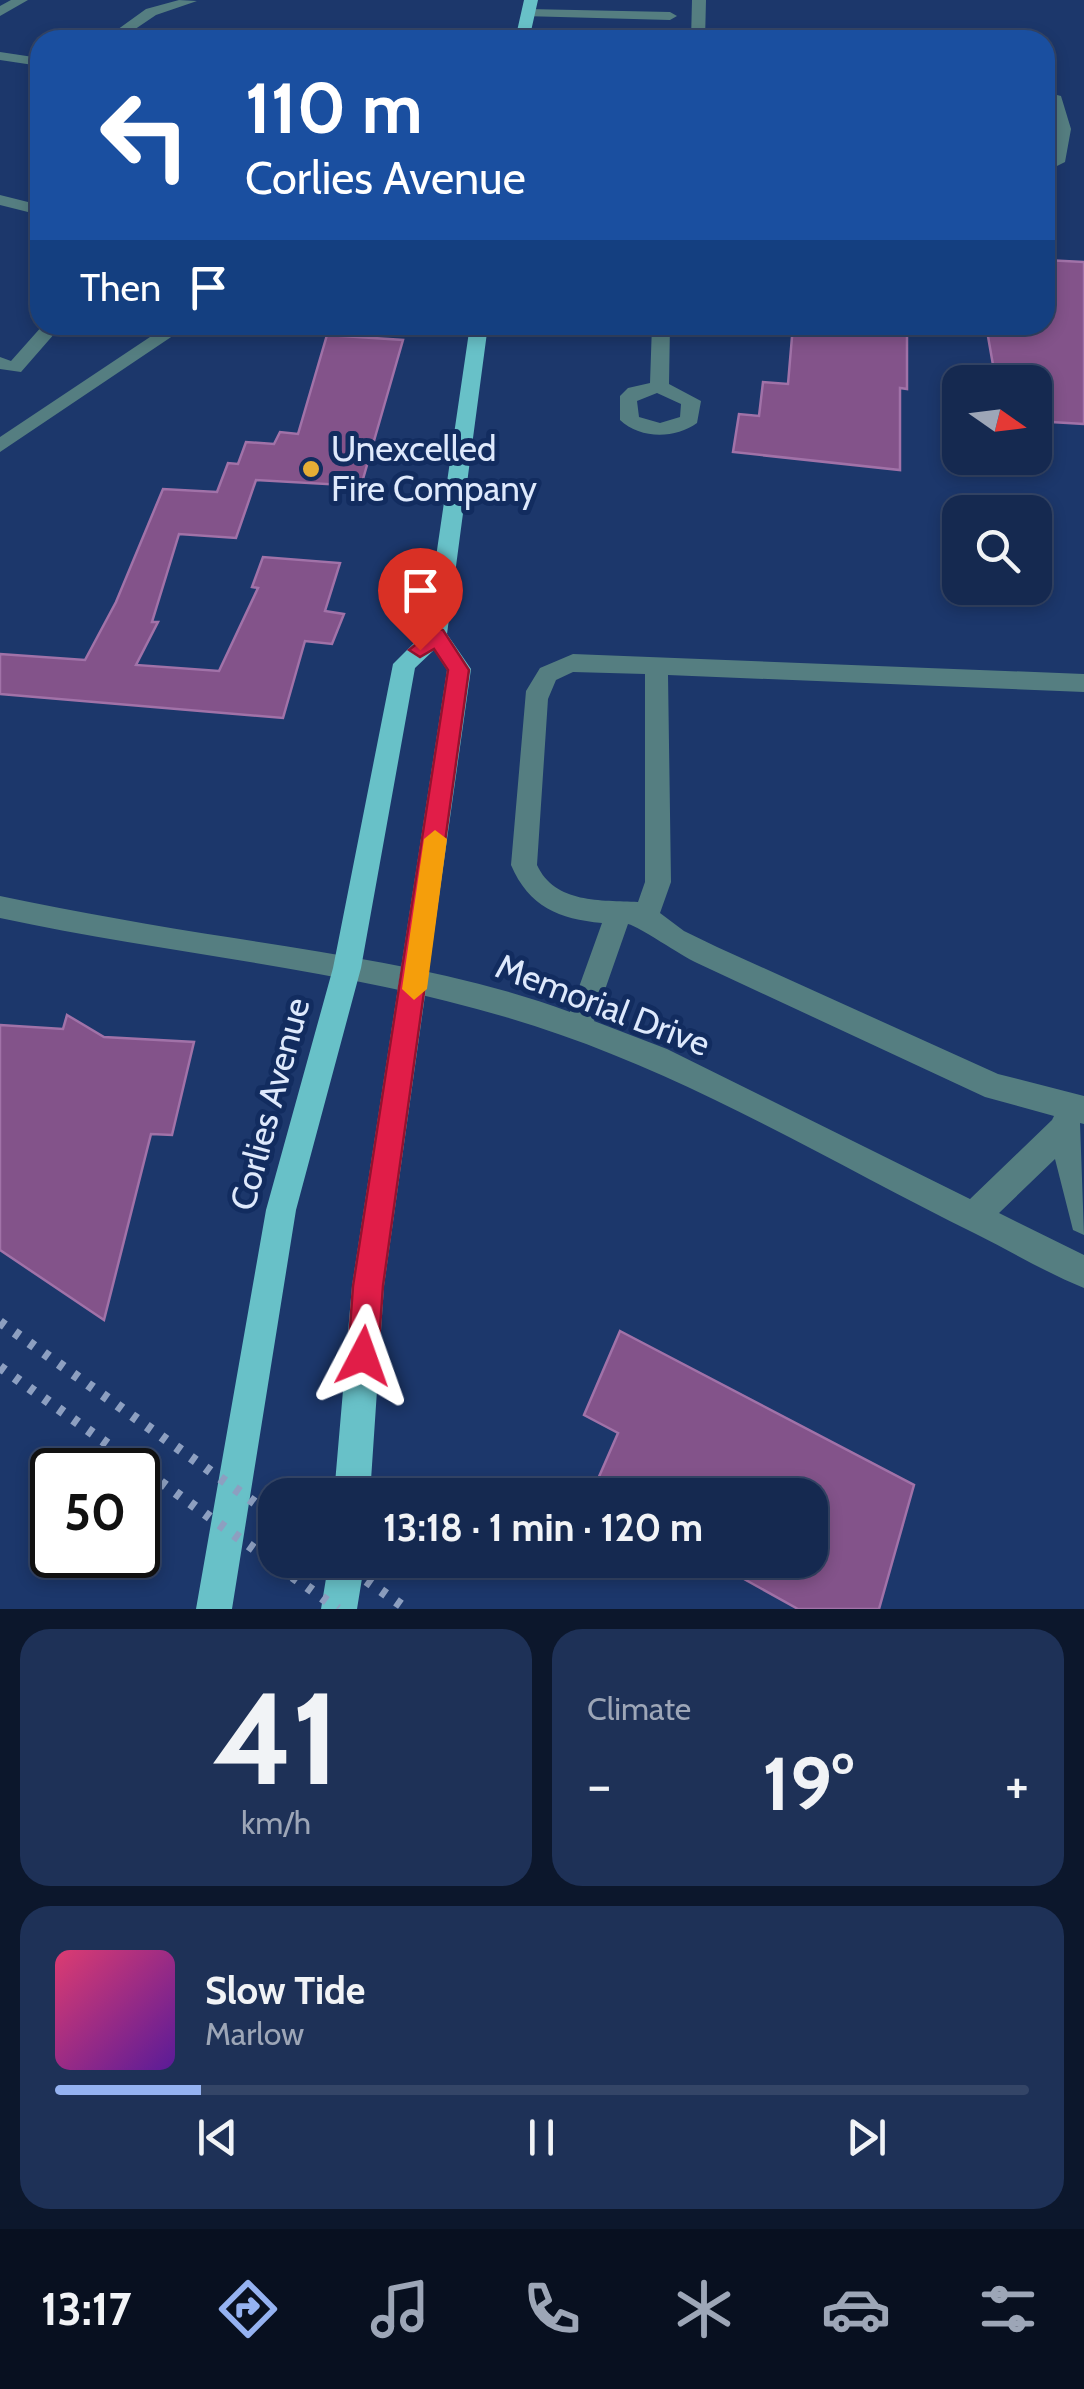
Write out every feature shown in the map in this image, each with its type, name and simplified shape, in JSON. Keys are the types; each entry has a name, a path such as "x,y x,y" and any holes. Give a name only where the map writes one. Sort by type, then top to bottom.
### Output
{"main road":[{"path":"353,1478 368,1286 459,670 436,635 478,335"},
{"name":"Corlies Avenue","path":"214,1609 281,1210 347,968 404,664 436,635"},
{"path":"339,1609 344,1578"}],"street":[{"path":"0,12 21,0"},
{"path":"698,30 699,0"},
{"path":"125,30 151,12 190,1"},
{"path":"530,6 670,16"},
{"path":"0,56 30,60"},
{"path":"1055,128 1084,129"},
{"path":"0,200 30,208"},
{"path":"0,363 14,368 44,335"},
{"path":"0,446 165,335"},
{"path":"660,387 662,335"},
{"path":"656,665 658,882 648,910 630,913 573,909 545,896 524,865 538,686 557,666 656,665 1084,683"},
{"name":"Memorial Drive","path":"0,907 119,932 347,968 415,986 476,996 578,1028 657,1058 1084,1272"},
{"path":"578,1028 630,913"},
{"path":"630,913 706,955 995,1087 1073,1116"},
{"path":"973,1217 1073,1116"},
{"path":"1073,1116 1084,1219"}],"building":[{"path":"1055,261 1084,262 1084,424 1052,422 1052,365 993,365 988,335 1055,335"},
{"path":"327,335 403,340 361,486 256,480 236,538 179,534 152,622 158,622 136,665 219,671 258,588 252,587 263,557 340,563 325,611 344,614 332,644 305,641 283,718 0,694 0,654 85,660 116,602 163,489 217,492 228,463 238,464 246,442 274,444 280,432 298,434"},
{"path":"792,335 907,335 907,389 900,388 900,470 733,452 739,414 759,416 763,382 788,384"},
{"path":"67,1015 104,1037 194,1042 172,1135 151,1134 104,1320 0,1250 0,1025 63,1029"},
{"path":"620,1331 914,1485 879,1609 798,1609 742,1578 828,1578 828,1478 598,1478 618,1433 584,1415"}],"railway":[{"path":"0,1322 258,1505"},
{"path":"0,1367 338,1609"},
{"path":"363,1578 407,1609"}],"slow traffic":[{"path":"414,989 435,839"}],"place":[{"name":"Unexcelled Fire Company","path":"311,469"}],"route":[{"path":"363,1356 368,1286 459,670 436,635 420,650"}]}
